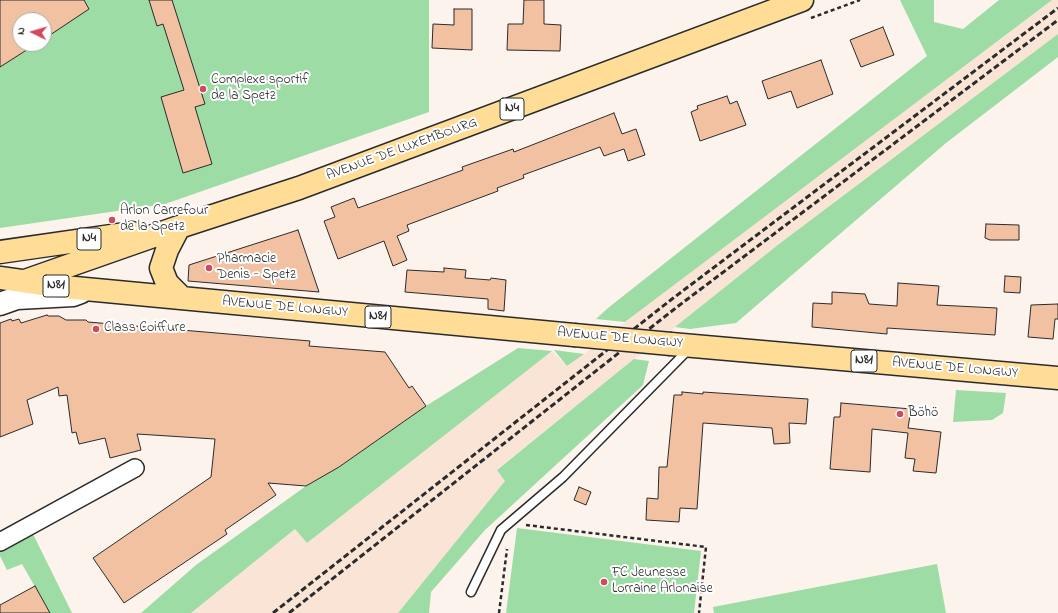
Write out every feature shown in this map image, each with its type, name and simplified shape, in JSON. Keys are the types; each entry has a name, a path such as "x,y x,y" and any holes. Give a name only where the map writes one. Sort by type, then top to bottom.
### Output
{"main road":[{"name":"AVENUE DE LUXEMBOURG","path":"0,294 25,281 179,227 299,188 802,0"},
{"name":"N4","path":"0,252 179,227"},
{"path":"179,227 167,250 161,268 167,283 182,298"},
{"name":"AVENUE DE LONGWY","path":"0,278 88,289 182,298 670,344 1058,378"},
{"path":"0,304 17,298 73,295 88,289"}],"street":[{"path":"0,542 135,468"}],"lane":[{"path":"470,592 501,530 563,477 692,346"}],"path":[{"path":"499,613 510,523 706,547 699,613"}],"shaded area":[{"path":"1052,0 1058,0 1058,34 779,244 497,469 506,480 398,613 191,613 295,529 307,543 552,351 567,366 584,354 760,219"}],"green space":[{"name":"Complexe sportif de la Spetz","path":"0,0 429,0 429,112 165,204 0,228"},
{"path":"900,0 934,0 934,22 963,29 999,0 1052,0 625,322 596,319 927,56"},
{"path":"1058,34 1058,57 946,143 736,323 690,329 675,327 779,244"},
{"path":"518,348 552,351 307,543 295,529 191,613 141,613 196,565 306,486 339,467 426,406"},
{"path":"554,350 584,354 567,366"},
{"path":"634,359 649,361 643,385 485,530 431,592 429,613 398,613 505,481 497,470"},
{"path":"956,390 1006,393 1003,413 992,420 953,422"},
{"name":"FC Jeunesse Lorraine Arlonaise","path":"517,528 701,551 694,613 506,613"},
{"path":"33,534 72,613 50,613 22,564 7,570 0,556 0,550"},
{"name":"FC Jeunesse Lorraine Arlonaise","path":"937,564 946,613 714,613 713,607"}],"building":[{"path":"0,0 84,0 89,9 52,34 52,12 12,12 12,52 23,52 0,67"},
{"path":"149,0 172,0 205,104 195,107 212,164 183,173 161,97 184,90 163,24 157,26"},
{"path":"524,0 544,0 544,24 561,25 560,51 507,50 508,24 523,24"},
{"path":"454,9 472,9 472,50 432,48 433,24 454,25"},
{"path":"883,27 894,55 861,67 850,40"},
{"path":"821,60 833,94 797,108 791,91 768,99 762,81"},
{"path":"727,96 730,104 737,101 746,125 700,141 691,112 698,109 697,106"},
{"path":"614,113 622,134 636,129 645,155 628,161 624,149 604,156 600,147 523,175 524,178 497,188 498,191 407,225 409,231 397,236 407,260 393,266 384,241 338,259 324,221 335,217 331,207 354,198 358,208 463,170 462,167 513,149 514,152"},
{"path":"986,224 1019,225 1019,240 990,240 985,238"},
{"path":"298,230 319,292 188,281 189,265"},
{"path":"444,268 466,270 465,278 490,280 491,278 506,280 504,311 488,309 488,299 405,292 407,270 444,272"},
{"path":"1005,276 1021,277 1020,293 1004,292"},
{"path":"898,283 939,286 937,305 997,308 995,335 887,328 887,334 812,327 813,303 832,304 832,292 865,294 869,304 897,306"},
{"path":"1058,304 1058,319 1055,319 1053,339 1028,337 1031,305"},
{"path":"47,315 59,316 66,320 86,320 88,322 310,341 309,346 385,352 409,388 412,386 426,406 339,467 306,486 268,483 276,495 225,530 227,534 124,603 93,558 211,477 215,439 137,434 141,450 110,458 105,438 79,444 76,432 72,433 67,395 59,396 58,387 27,400 33,424 0,437 0,323 11,319 12,321 19,319 21,323"},
{"path":"682,392 808,399 806,424 789,423 790,443 774,444 772,428 703,423 697,509 680,508 679,522 646,520 647,498 658,499 659,467 667,467 674,395 682,395"},
{"path":"841,403 911,409 908,428 941,432 936,473 913,471 915,459 905,458 908,433 872,429 870,472 830,469 834,417 840,417"},
{"path":"579,487 591,492 586,505 574,500"},
{"path":"35,586 50,613 0,613 0,605"}],"railway":[{"path":"273,613 672,299 1058,8"},
{"path":"289,613 677,307 1058,20"}],"place":[{"name":"Complexe sportif de la Spetz","path":"203,89"},
{"name":"Arlon Carrefour de la Spetz","path":"112,220"},
{"name":"Pharmacie Denis - Spetz","path":"209,268"},
{"name":"Class Coiffure","path":"96,329"},
{"name":"Böhö","path":"900,414"},
{"name":"FC Jeunesse Lorraine Arlonaise","path":"604,582"}]}
